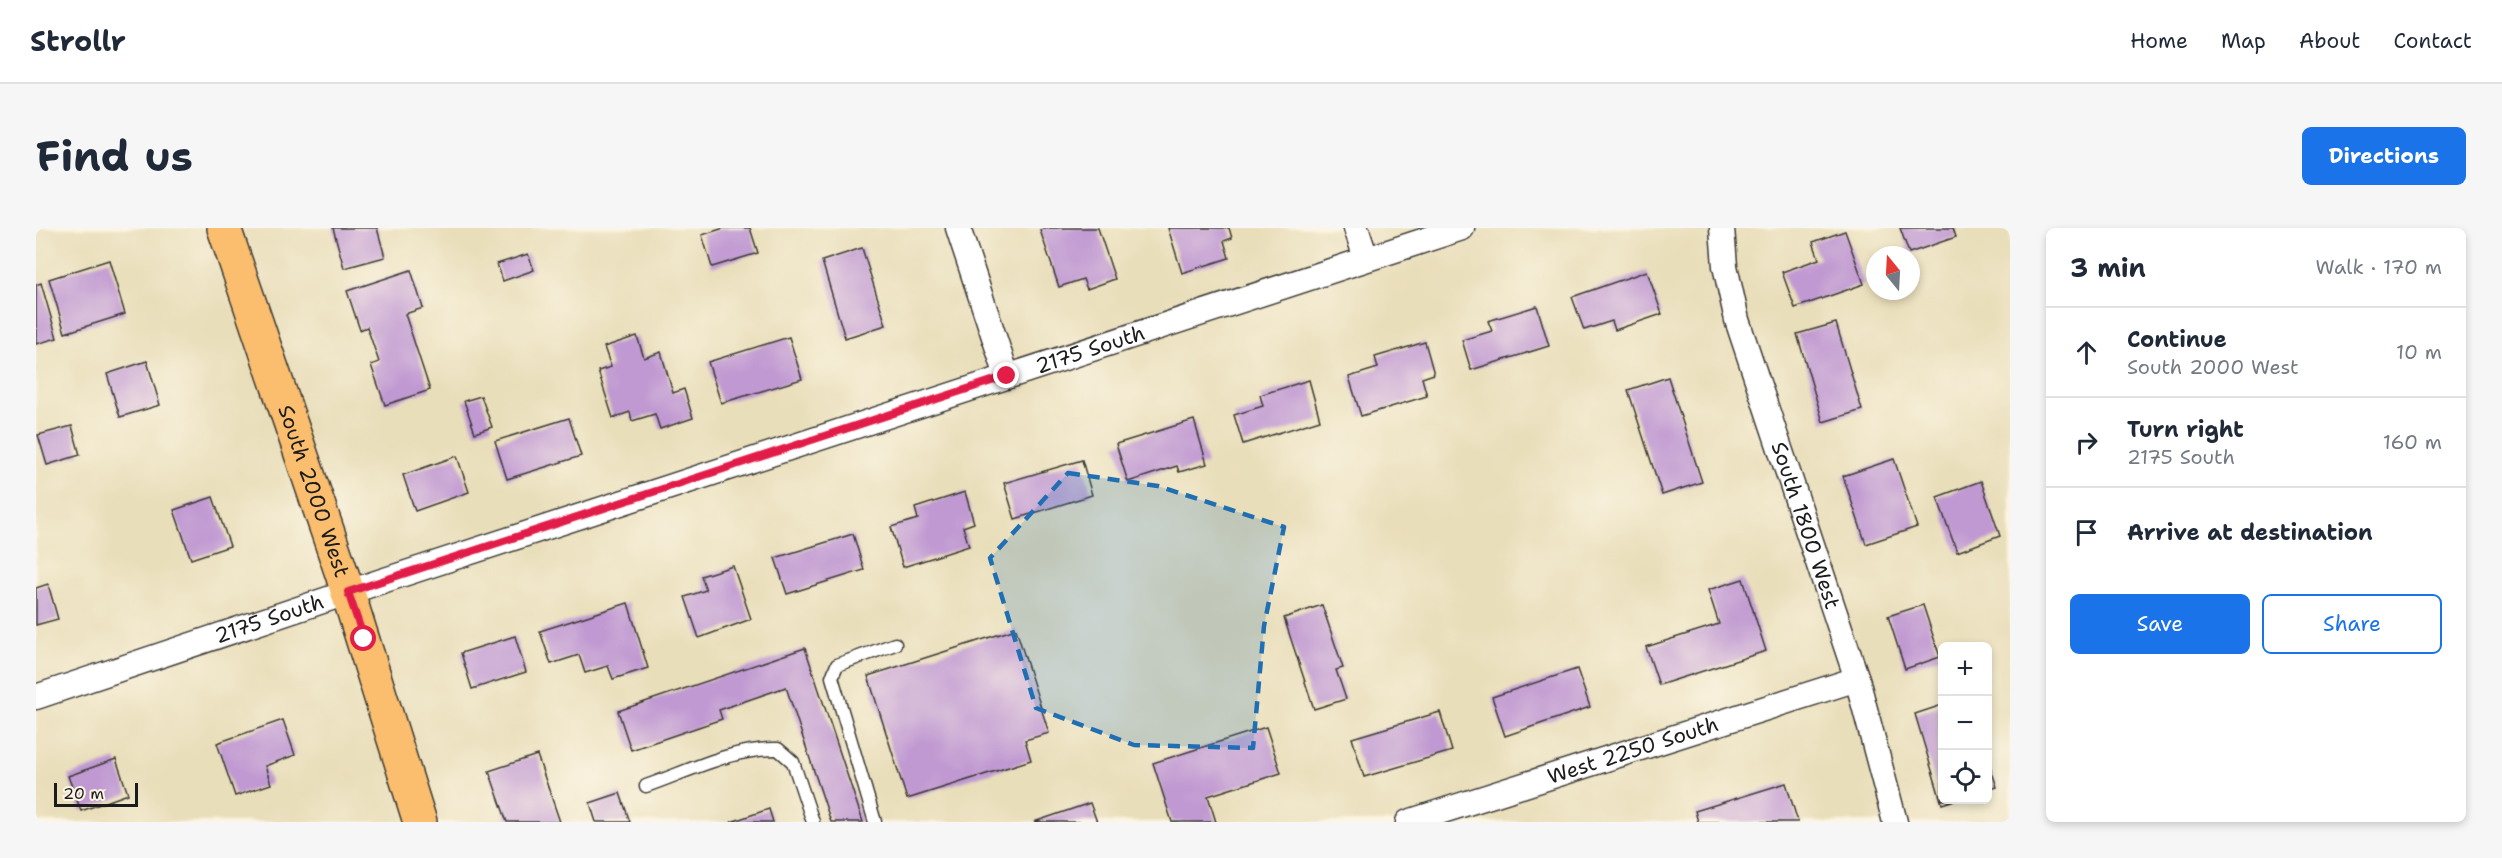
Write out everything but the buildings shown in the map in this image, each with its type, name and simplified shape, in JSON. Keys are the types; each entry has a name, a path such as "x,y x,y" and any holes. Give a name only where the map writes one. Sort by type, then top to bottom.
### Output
{"main road":[{"name":"South 2000 West","path":"224,228 348,592 420,822"}],"street":[{"path":"958,228 1007,376"},
{"path":"1356,228 1366,258"},
{"name":"2175 South","path":"36,697 348,592 1462,228"},
{"name":"South 1800 West","path":"1722,228 1725,266 1737,320 1857,679 1895,822"},
{"name":"West 2250 South","path":"1408,822 1857,679"}],"lane":[{"path":"876,822 832,677 837,665 895,644"},
{"path":"646,786 729,756 762,749 778,749 793,762 813,822"}],"highlighted area":[{"path":"1068,473 1158,486 1284,527 1264,626 1253,748 1134,745 1036,708 990,558"}],"route":[{"path":"364,639 348,592 1007,376"}]}
